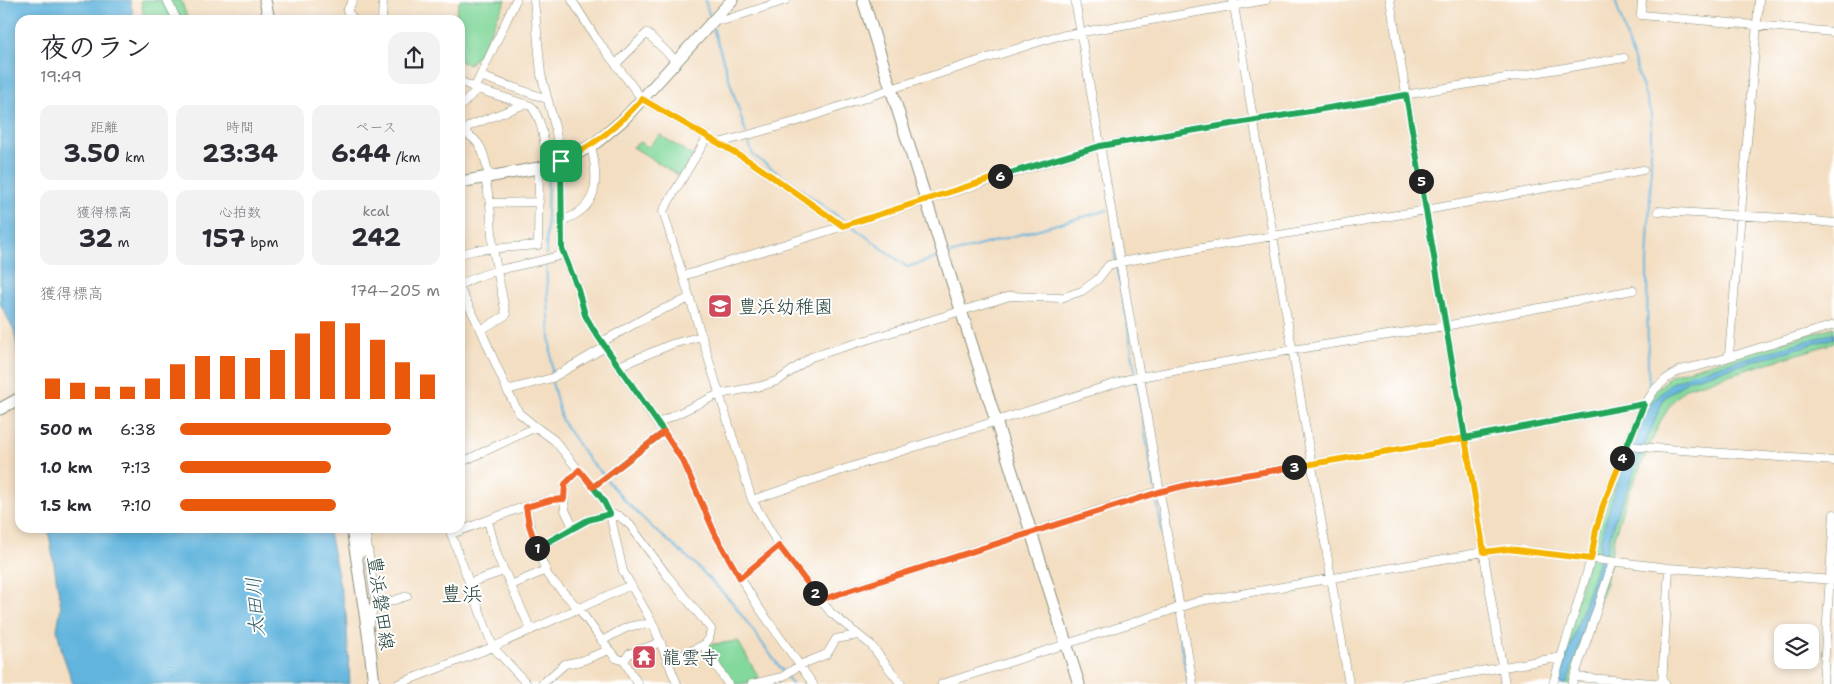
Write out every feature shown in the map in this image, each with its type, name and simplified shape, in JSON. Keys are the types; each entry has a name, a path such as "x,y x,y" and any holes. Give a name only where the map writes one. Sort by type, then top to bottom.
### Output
{"street":[{"path":"167,0 175,15"},
{"path":"265,0 268,15"},
{"path":"350,15 347,11 353,0"},
{"path":"382,15 383,0"},
{"path":"465,100 476,88 516,0"},
{"path":"534,0 541,74 555,127 561,161 562,249 578,289 585,315 603,345 684,463 716,536 740,578 813,684"},
{"path":"572,0 595,37 642,99 751,162 843,226"},
{"path":"465,181 544,167 591,146 624,119 732,0"},
{"path":"713,19 725,20 786,0"},
{"path":"863,0 1079,684"},
{"path":"1076,0 1193,684"},
{"path":"719,143 798,121 1054,37 1234,3 1266,0"},
{"path":"1390,0 1505,684"},
{"path":"1642,0 1641,16 1834,32"},
{"path":"1729,356 1759,0"},
{"path":"1234,3 1349,684"},
{"path":"616,64 647,33 676,61"},
{"path":"683,276 1100,146 1624,58"},
{"path":"480,76 547,99"},
{"path":"465,83 531,106 535,110 540,122 544,167 539,202 538,245 476,250 465,253"},
{"path":"465,130 468,126 525,104"},
{"path":"465,134 471,135 480,145 487,177 492,249 506,316 481,330"},
{"path":"708,136 663,212 752,500 779,546 830,613 871,645 901,684"},
{"path":"561,221 574,217 591,200 596,178 591,146"},
{"path":"658,423 720,394 779,380 811,357 1010,296 1061,298 1082,291 1098,279 1109,265 1120,262 1274,234 1426,210 1643,170"},
{"path":"490,203 539,202"},
{"path":"1658,211 1784,218 1834,223"},
{"path":"465,281 475,276 542,261 564,254"},
{"path":"752,500 996,420 1140,376 1446,326 1633,290"},
{"path":"507,390 552,378 652,314 690,298"},
{"path":"465,299 519,413 554,440 603,500 610,514 624,571 653,624 677,684"},
{"path":"1553,684 1591,559 1603,505 1644,404 1655,389 1680,370 1834,325"},
{"path":"619,366 672,344 702,336"},
{"path":"0,409 15,401"},
{"path":"820,600 1030,532 1159,492 1196,483 1465,438 1644,404"},
{"path":"465,461 536,427"},
{"path":"593,487 664,432"},
{"path":"1626,446 1834,461"},
{"path":"572,527 565,510 565,484 579,470"},
{"path":"465,527 526,507 551,500 564,499"},
{"path":"526,507 529,525 548,576 579,609 616,658 624,661 638,684"},
{"path":"538,548 572,527 610,514 619,516 630,524 666,574 710,629 709,639 703,645 668,662"},
{"path":"1823,684 1832,580 1834,514"},
{"path":"488,521 497,555 531,630"},
{"name":"豊浜磐田線","path":"353,533 369,635 374,684"},
{"path":"359,533 361,562 359,572"},
{"path":"366,533 376,606"},
{"path":"451,533 493,647 526,684"},
{"path":"740,578 779,546"},
{"path":"942,684 1200,600 1508,549 1670,568 1832,580"},
{"path":"1612,562 1574,680 1667,684"},
{"path":"1662,684 1670,568"},
{"path":"510,585 546,570"},
{"path":"469,583 504,571"},
{"path":"398,684 493,647 631,585"},
{"path":"369,635 372,609 407,596"},
{"path":"602,641 630,625 638,623 653,624"},
{"path":"752,684 782,677 800,665 827,654 836,639 858,635"},
{"path":"624,661 629,654 661,642"},
{"path":"703,645 728,684"},
{"path":"542,684 565,664 609,650"},
{"path":"1405,684 1562,657"}],"green space":[{"path":"141,0 181,0 186,15 143,15"},
{"path":"460,0 506,0 479,54 470,64 465,63 465,15 456,15"},
{"path":"660,135 693,156 679,176 633,147 640,142 648,147"},
{"path":"1834,327 1834,343 1686,388 1673,401 1660,422 1625,502 1614,538 1606,582 1572,684 1554,684 1596,530 1650,396 1671,375"},
{"path":"738,641 760,680 730,684 707,645"}],"water":[{"path":"0,0 130,0 133,15 15,15 15,336 0,303"},
{"path":"1834,333 1834,338 1688,380 1664,398 1615,519 1593,603 1567,684 1558,684 1599,560 1600,541 1614,492 1649,405 1672,383 1704,370"},
{"name":"太田川","path":"49,533 329,533 346,614 350,684 73,684 62,652 57,629 61,607"}],"waterway":[{"path":"705,0 710,18"},
{"path":"1615,0 1651,114 1651,179 1647,264 1648,371 1650,390"},
{"path":"713,28 746,133"},
{"path":"747,138 753,155 846,222"},
{"path":"546,255 548,175"},
{"path":"949,254 1108,210"},
{"path":"852,226 907,267 940,257"},
{"path":"1114,250 1116,260"},
{"path":"546,265 552,373"},
{"path":"1117,265 1136,376"},
{"path":"1688,376 1705,370"},
{"path":"1136,381 1155,489"},
{"path":"552,382 562,421 589,460 605,476"},
{"path":"607,480 627,503 694,563 732,602 784,673"},
{"path":"1156,494 1174,608"},
{"path":"1175,612 1188,684"},
{"path":"787,677 792,684"}],"place":[{"name":"豊浜幼稚園","path":"720,306"},
{"name":"龍雲寺","path":"644,657"}],"district":[{"name":"豊浜","path":"462,594"}],"route":[{"path":"561,161 562,249 578,289 585,315 664,432 593,487 603,500 610,514 572,527 538,548 533,539 526,507 551,500 564,499 565,484 579,470 593,487 629,460 664,432 684,463 716,536 740,578 779,546 820,600 1159,492 1196,483 1465,438 1484,552 1508,549 1591,559 1603,505 1644,404 1465,438 1406,95 1100,146 843,226 751,162 642,99 624,119 597,142 561,161"}]}
